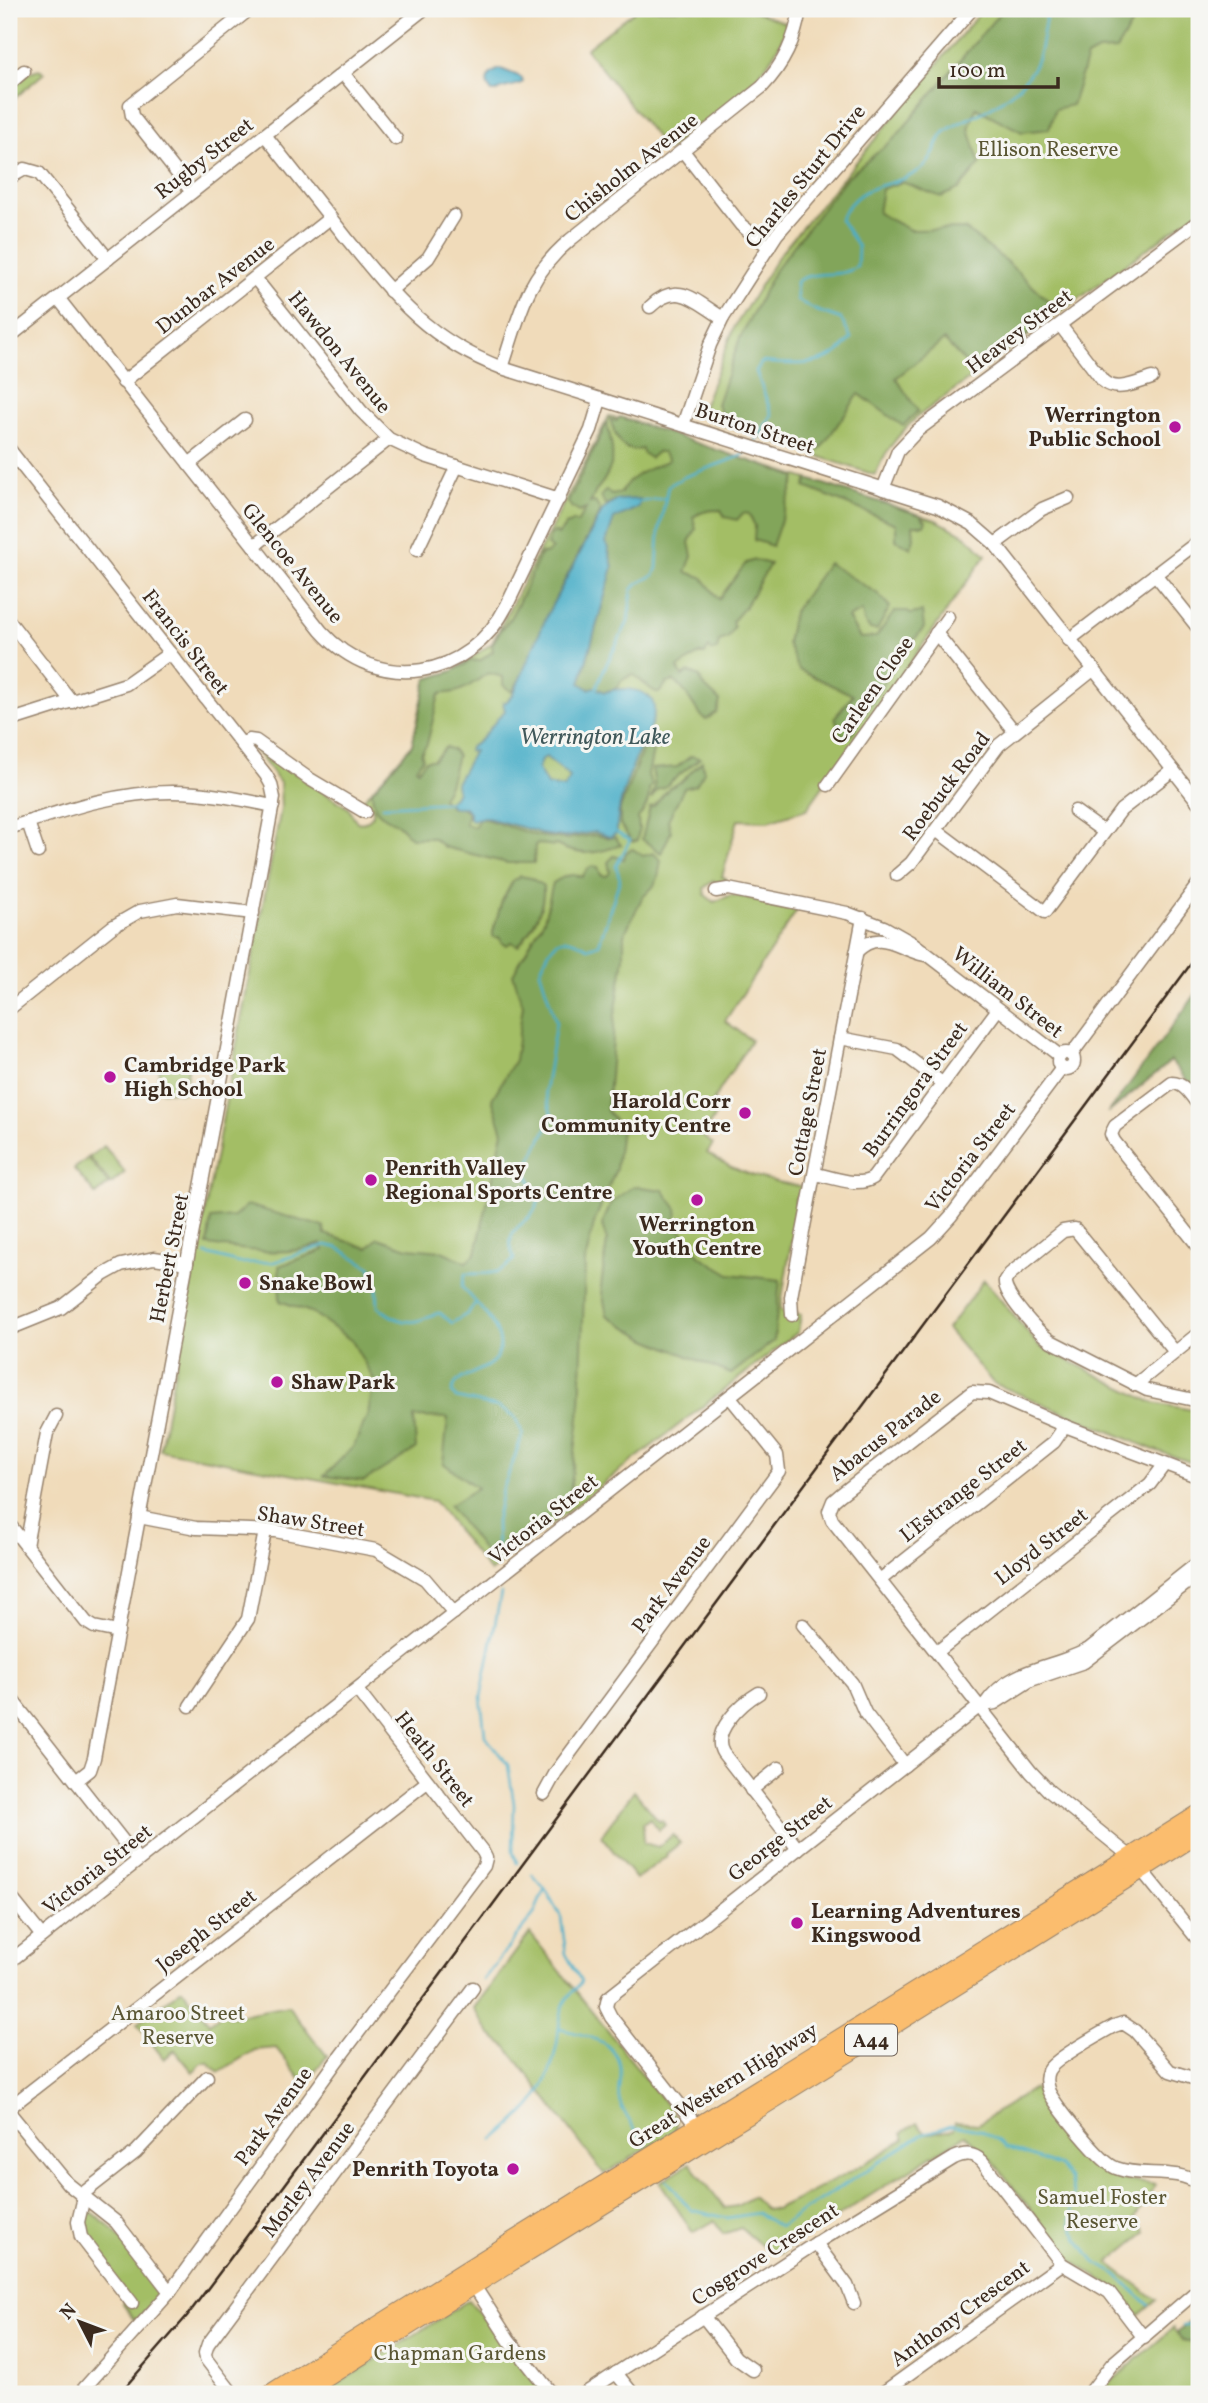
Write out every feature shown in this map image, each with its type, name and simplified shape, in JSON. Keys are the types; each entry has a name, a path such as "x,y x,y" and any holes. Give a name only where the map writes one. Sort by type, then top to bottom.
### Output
{"highway":[{"name":"Great Western Highway","path":"270,2394 821,2072 1136,1863 1199,1814"},
{"name":"Great Western Highway","path":"300,2394 469,2278 698,2128 1136,1863 1199,1833"}],"street":[{"path":"192,192 132,117 129,109 135,100 250,9"},
{"name":"Rugby Street","path":"9,337 424,9"},
{"name":"Chisholm Avenue","path":"502,368 525,299 546,263 570,240 755,93 774,74 792,43 800,9"},
{"name":"Charles Sturt Drive","path":"683,425 710,345 723,318 769,247 789,219 972,9"},
{"path":"9,84 24,71"},
{"path":"343,73 396,139"},
{"path":"126,89 135,100"},
{"name":"Burton Street","path":"265,135 408,311 443,338 472,355 502,368 600,400 950,511 972,524 995,544 1199,803"},
{"path":"683,151 741,225 769,247"},
{"path":"9,178 25,169 39,173 108,259"},
{"path":"390,291 428,258 454,216"},
{"name":"Dunbar Avenue","path":"123,382 330,218"},
{"name":"Heavey Street","path":"883,489 895,456 910,438 1199,221"},
{"name":"Hawdon Avenue","path":"255,278 360,411 389,439 418,453 559,499"},
{"path":"650,307 664,295 678,293 723,318"},
{"name":"Glencoe Avenue","path":"58,298 321,631 341,650 357,660 383,669 407,672 447,664 464,655 494,628 592,430 600,400"},
{"path":"1060,325 1109,386 1120,388 1152,378"},
{"path":"189,464 245,420"},
{"path":"254,546 389,439"},
{"name":"Francis Street","path":"9,449 242,744"},
{"path":"417,550 457,466"},
{"path":"995,544 1042,509 1068,498"},
{"path":"1069,640 1199,541"},
{"path":"1155,574 1199,629"},
{"name":"Carleen Close","path":"828,785 948,617"},
{"path":"9,621 72,702"},
{"path":"936,633 1014,732"},
{"path":"9,721 131,682 170,653"},
{"name":"Roebuck Road","path":"897,875 911,863 995,750 1093,670"},
{"path":"242,744 249,740 256,741 308,778 365,812"},
{"name":"Herbert Street","path":"76,1781 90,1770 93,1764 274,806 269,779 242,744"},
{"path":"936,830 1045,912 1126,806 1173,770"},
{"path":"9,828 91,803 148,793 196,793 274,806"},
{"path":"1075,811 1104,832"},
{"path":"28,822 38,852"},
{"name":"Victoria Street","path":"9,1962 931,1238 951,1216 1064,1060 1199,883"},
{"name":"William Street","path":"716,891 728,889 863,918 914,944 1064,1060"},
{"path":"9,1009 112,927 130,916 162,905 184,904 252,916"},
{"name":"Cottage Street","path":"792,1315 791,1297 863,918"},
{"name":"William Street","path":"856,952 866,942 876,939 932,958"},
{"name":"Burringora Street","path":"815,1174 859,1183 873,1178 998,1009"},
{"path":"840,1038 897,1049 942,1083"},
{"path":"1199,1107 1184,1087 1172,1083 1115,1126 1111,1134 1199,1247"},
{"path":"1175,1352 1075,1229 1063,1231 1008,1276 1004,1283 1006,1291 1046,1337 1135,1385 1157,1394 1199,1401"},
{"path":"9,1329 61,1308 103,1275 121,1265 154,1258 187,1263"},
{"path":"1135,1385 1199,1333"},
{"name":"Abacus Parade","path":"1199,1477 1065,1426 989,1393 972,1392 840,1495 831,1506 830,1515 937,1653 983,1705 1031,1772 1049,1791 1136,1863 1199,1941"},
{"name":"Park Avenue","path":"544,1794 555,1772 779,1471 777,1455 730,1397"},
{"path":"26,1546 47,1433 56,1416"},
{"name":"L'Estrange Street","path":"880,1580 1054,1442 1065,1426"},
{"name":"Lloyd Street","path":"937,1653 1150,1484 1164,1465"},
{"name":"Shaw Street","path":"139,1517 196,1528 265,1531 380,1551 425,1579 454,1613"},
{"path":"9,1524 86,1622 94,1627 118,1632"},
{"path":"190,1706 248,1619 265,1531"},
{"path":"983,1705 1000,1689 1027,1672 1073,1657 1089,1648 1199,1562"},
{"path":"983,1705 995,1703 1031,1680 1084,1662 1199,1574"},
{"path":"803,1625 847,1675 864,1713 905,1765"},
{"name":"Heath Street","path":"357,1690 484,1852"},
{"path":"759,1693 741,1705 718,1739 723,1753 797,1849"},
{"path":"9,1696 138,1860"},
{"name":"George Street","path":"698,2128 607,2011 606,2003 611,1994 983,1705"},
{"path":"751,1790 779,1768"},
{"name":"Joseph Street","path":"9,2110 427,1782"},
{"name":"Park Avenue","path":"79,2394 170,2292 336,2062 481,1870 486,1858 484,1852"},
{"path":"9,1895 42,1936"},
{"name":"Morley Avenue","path":"233,2394 206,2358 208,2344 473,1988"},
{"path":"1199,2080 1170,2071 1135,2031 1124,2024 1114,2026 1057,2061 1048,2071 1046,2082 1052,2096 1093,2149 1111,2166 1135,2173 1186,2177 1199,2184"},
{"path":"132,2303 81,2236 78,2222 83,2196 132,2156 207,2077"},
{"path":"9,2110 64,2180 116,2222 170,2292"},
{"name":"Cosgrove Crescent","path":"584,2394 816,2243 954,2158 970,2154 984,2164 1062,2263"},
{"path":"816,2243 847,2285 854,2303"},
{"path":"1062,2263 1109,2292 1144,2338"},
{"name":"Anthony Crescent","path":"881,2394 1062,2263"},
{"path":"469,2278 509,2340 552,2394"},
{"path":"1088,2394 1112,2364 1199,2290"},
{"path":"703,2316 736,2358 753,2370"},
{"path":"616,2372 633,2394"}],"green space":[{"path":"637,9 749,9 788,24 768,64 753,81 720,111 667,151 586,49"},
{"name":"Ellison Reserve","path":"983,9 1199,9 1199,211 917,417 893,444 875,475 699,417 734,328 779,255"},
{"path":"1003,9 1141,9 1116,50 1098,51 1087,57 1072,105 1055,109 1049,129 1022,132 976,108 969,129 980,164 959,189 941,197 902,182 882,189 878,213 910,230 965,229 1007,262 1059,311 976,374 944,340 896,378 918,411 903,426 859,394 819,451 725,422 717,404 740,338 775,270 846,178 895,138"},
{"path":"39,69 44,73 9,103 9,90 30,72"},
{"path":"609,416 936,520 965,535 986,555 807,809 768,821 738,820 722,877 726,878 725,884 713,881 704,888 705,895 714,902 731,895 799,907 725,1021 751,1040 713,1101 721,1107 702,1136 713,1144 707,1153 730,1166 766,1179 805,1187 795,1199 797,1208 802,1212 791,1244 780,1310 801,1315 798,1332 490,1572 434,1501 160,1450 281,809 280,783 253,746 348,808 357,822 370,819 373,809 362,801 412,745 427,679 453,671 492,643"},
{"path":"620,417 796,477 772,546 754,540 755,526 749,514 743,513 737,520 725,517 721,510 713,510 693,517 696,529 689,542 692,556 686,572 702,577 719,599 746,563 755,560 770,564 745,607 732,622 734,628 728,638 719,641 717,650 712,651 709,648 705,654 699,654 678,668 682,676 689,672 700,677 702,684 720,701 717,712 706,720 674,681 667,683 659,693 633,674 621,681 618,687 605,692 580,684 613,567 606,541 613,519 638,507 640,500 617,500 605,505 601,496 606,490 612,495 621,493 629,481 669,460 663,452 657,452 650,458 642,449 624,447 617,438 610,419 616,421"},
{"path":"607,423 612,450 611,465 590,503 595,502 601,511 549,611 527,667 512,692 503,685 503,677 488,673 461,690 439,695 427,744 421,753 423,758 416,768 418,770 426,760 433,760 446,747 453,750 457,756 449,785 442,798 452,808 461,806 468,812 465,824 474,827 479,819 485,819 538,836 565,839 595,835 615,837 621,845 581,853 556,845 538,844 535,845 534,863 507,863 444,847 433,838 411,838 377,811 372,791 412,745 427,679 453,671 471,661 481,660 493,651 492,645 516,607 541,553 546,554 552,549 547,545 551,534 555,532 558,535 567,524 573,521 577,523 586,509 579,512 568,502"},
{"path":"808,479 920,515 926,521 924,525 913,525 914,538 911,548 896,540 896,524 805,487"},
{"path":"828,563 878,594 890,607 877,630 870,629 864,622 862,611 848,618 860,638 876,637 895,611 906,611 910,614 922,612 924,628 901,655 851,735 842,737 835,717 853,695 799,670 787,643 793,613"},
{"path":"647,737 654,746 648,775 652,785 649,798 638,818 637,841 632,842 620,824 620,809"},
{"path":"691,756 700,758 663,788 658,789 651,799 655,786 652,769 677,767"},
{"path":"702,761 704,772 696,785 684,788 668,820 671,832 661,853 642,839 650,807"},
{"path":"633,849 643,856 653,853 661,860 658,878 642,898 624,935 624,958 615,1015 607,1111 621,1128 616,1169 595,1220 585,1262 580,1409 569,1503 492,1562 449,1506 477,1488 443,1463 448,1418 414,1417 416,1449 364,1481 324,1476 354,1446 368,1414 374,1380 352,1341 313,1313 280,1301 279,1266 324,1250 321,1244 279,1252 207,1245 211,1219 234,1217 247,1205 324,1227 325,1234 368,1248 378,1238 408,1248 442,1251 466,1262 476,1253 503,1132 492,1099 515,1060 523,1005 513,974 544,920 553,883 571,875 582,877 592,866 598,867 601,875 607,876 610,872 608,862 614,856 624,859 626,852"},
{"path":"520,876 531,878 543,886 542,902 537,918 518,946 512,942 507,945 502,943 500,938 493,937 493,932 502,901 514,879"},
{"path":"1199,990 1199,1096 1171,1061 1108,1113"},
{"path":"161,1060 189,1064 184,1093 156,1090"},
{"path":"104,1146 125,1172 111,1184 89,1157"},
{"path":"88,1158 109,1184 96,1195 74,1169"},
{"path":"634,1186 663,1190 677,1209 676,1224 700,1256 730,1274 780,1280 774,1341 731,1374 647,1339 607,1315 601,1287 607,1241 602,1225 611,1203"},
{"path":"984,1280 1038,1345 1153,1403 1199,1411 1199,1465 1152,1449 993,1383 947,1329"},
{"path":"634,1791 665,1825 659,1830 650,1818 643,1823 644,1843 658,1847 673,1835 680,1843 636,1879 601,1836"},
{"path":"530,1933 677,2118 675,2131 604,2174 506,2046 490,2034 474,2008"},
{"name":"Amaroo Street Reserve","path":"182,1989 209,2023 224,2012 228,2017 288,2006 327,2056 305,2085 276,2048 255,2050 219,2072 209,2063 202,2063 193,2072 175,2050 164,2059 137,2024"},
{"name":"Samuel Foster Reserve","path":"1034,2088 1098,2168 1118,2179 1156,2185 1135,2218 1146,2232 1108,2263 1157,2300 1137,2317 1112,2286 1068,2256 987,2154 965,2135 780,2253 767,2250 741,2228 723,2234 714,2221 693,2233 660,2182 690,2163 725,2208 737,2206 752,2197 766,2209 775,2210 889,2149 905,2139 902,2133 917,2123 926,2134 954,2129 955,2122 978,2124"},
{"path":"90,2211 113,2230 160,2289 159,2295 134,2324 136,2319 134,2320 123,2304 125,2302 84,2233 84,2216"},
{"name":"Chapman Gardens","path":"469,2300 544,2394 322,2394"},
{"path":"1199,2312 1199,2344 1182,2341 1177,2332"},
{"path":"1173,2328 1182,2341 1199,2344 1199,2394 1100,2394 1103,2389"}],"water":[{"path":"501,69 521,77 523,82 492,92 488,78"},
{"name":"Werrington Lake","path":"640,499 639,507 614,519 606,542 613,567 580,683 589,689 594,687 605,692 635,690 648,696 653,702 654,714 624,790 617,833 610,837 595,832 564,837 540,834 484,817 472,820 465,807 452,807 448,801 454,797 457,791 456,783 474,751 469,751 470,747 480,740 505,711 503,702 513,695 549,611 603,510 617,500","holes":["546,757 570,778 564,788 547,785 538,769 541,760"]}],"waterway":[{"path":"754,443 772,415 756,371 762,362 799,364 823,360 843,348 851,338 841,319 797,300 796,282 810,276 842,273 857,267 858,247 840,219 849,205 867,190 900,180 923,168 945,132 992,107 1018,87 1037,61 1048,9"},
{"path":"596,689 628,622 632,590 637,584 654,575 657,568 659,532 668,486 684,477 741,456 747,451"},
{"path":"639,502 666,498"},
{"path":"383,806 452,802"},
{"path":"497,1556 496,1522 502,1492 523,1434 515,1417 498,1407 456,1398 452,1392 459,1380 490,1364 498,1355 500,1345 498,1334 485,1313 462,1287 465,1274 486,1274 509,1265 514,1259 511,1247 513,1232 529,1218 539,1201 526,1170 552,1117 545,1091 556,1022 540,971 548,953 557,942 570,940 588,948 599,944 620,879 616,866 630,840 616,832"},
{"path":"206,1254 239,1263 274,1262 326,1245 339,1248 370,1267 377,1286 378,1307 396,1319 417,1321 440,1313 452,1323 467,1314 475,1304"},
{"path":"501,1593 481,1697 485,1736 508,1765 514,1804 513,1852 517,1863"},
{"path":"493,2140 536,2100 553,2061 563,2006 581,1981 566,1954 561,1917 546,1890 532,1874"},
{"path":"483,1980 534,1914 545,1888"},
{"path":"560,2029 598,2040 613,2051 620,2069 618,2094 622,2108 646,2145"},
{"path":"667,2180 691,2210 727,2218 758,2213 779,2227 921,2135 951,2125 980,2130 1005,2147 1061,2167 1070,2179 1073,2194 1071,2224 1078,2239 1096,2263 1116,2274 1149,2305"},
{"path":"1183,2325 1199,2323"}],"railway":[{"path":"119,2394 187,2316 229,2260 1199,953"}],"place":[{"name":"Werrington Public School","path":"1175,427"},
{"name":"Cambridge Park High School","path":"110,1077"},
{"name":"Harold Corr Community Centre","path":"745,1113"},
{"name":"Penrith Valley Regional Sports Centre","path":"371,1180"},
{"name":"Werrington Youth Centre","path":"697,1200"},
{"name":"Snake Bowl","path":"245,1283"},
{"name":"Shaw Park","path":"277,1382"},
{"name":"Learning Adventures Kingswood","path":"797,1923"},
{"name":"Penrith Toyota","path":"513,2169"}]}
